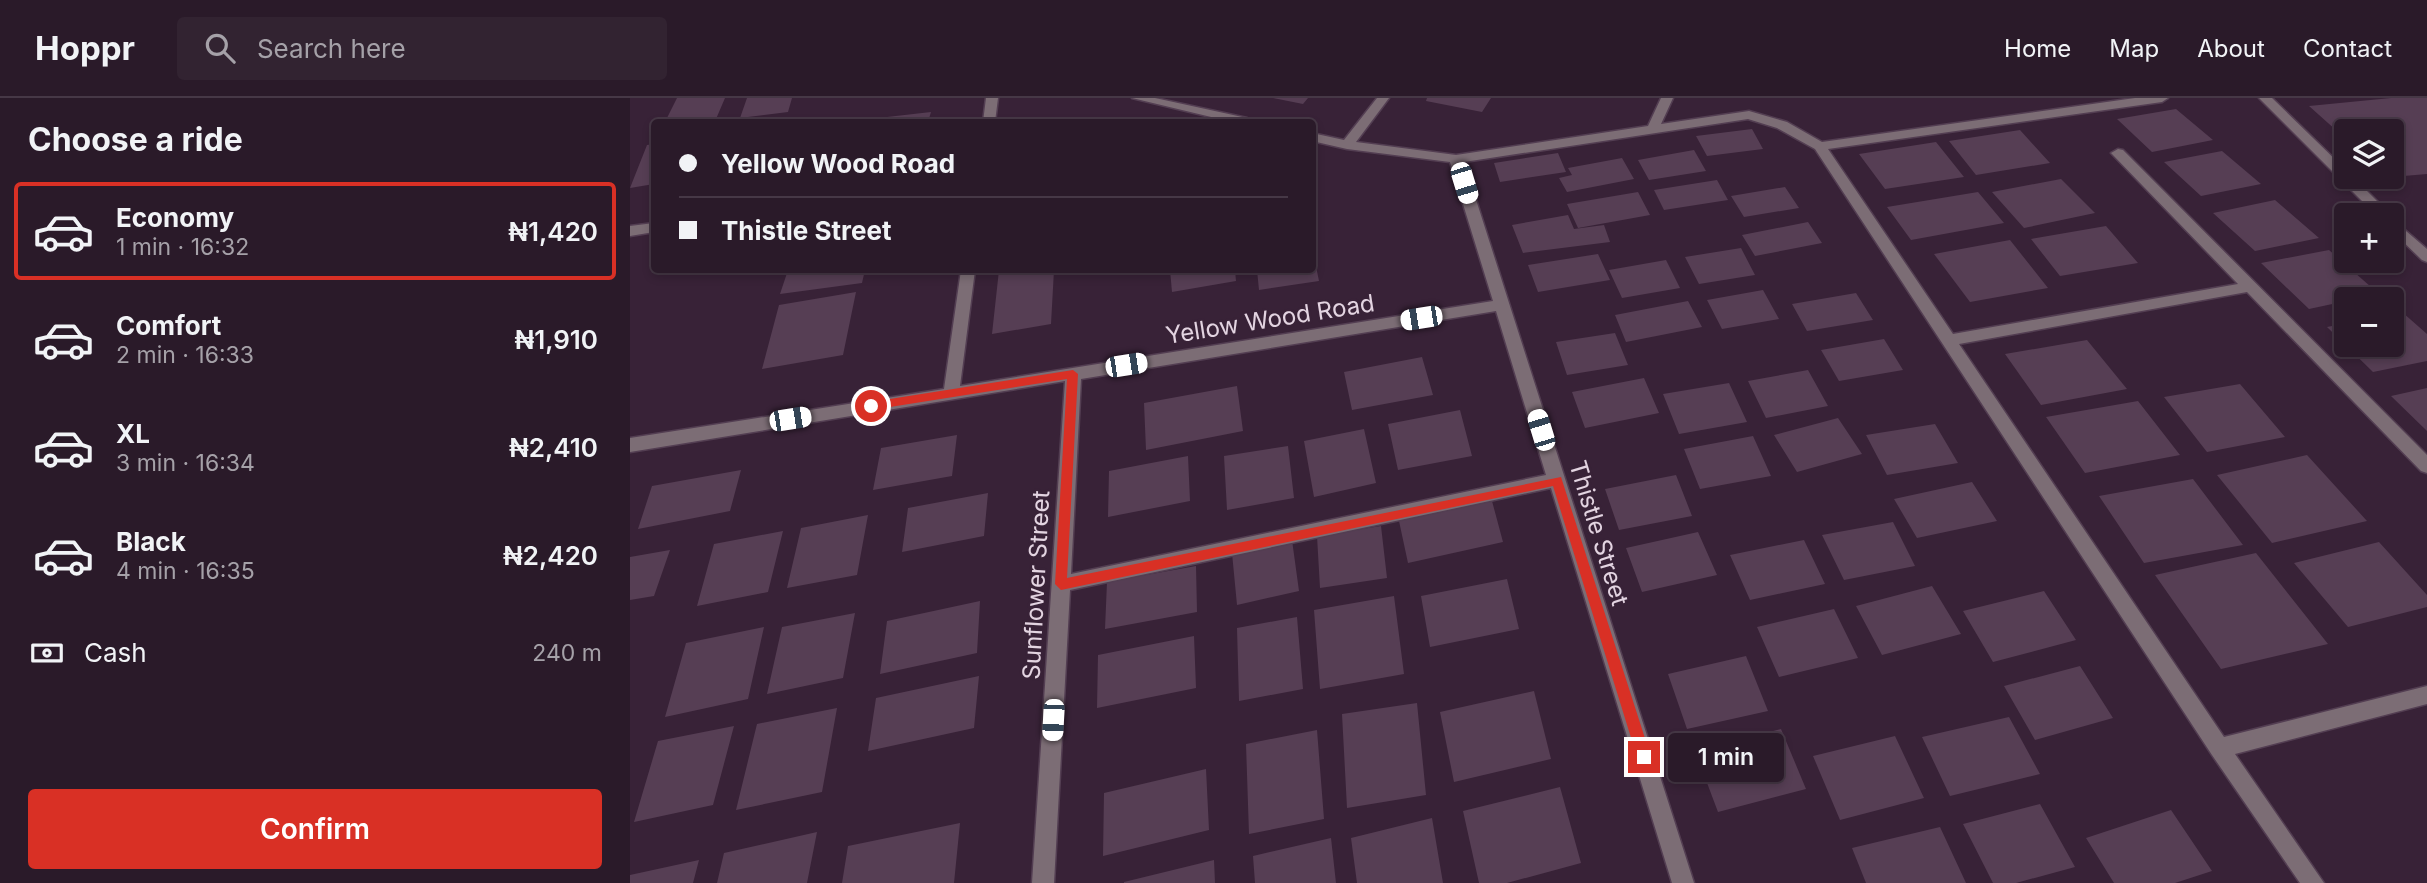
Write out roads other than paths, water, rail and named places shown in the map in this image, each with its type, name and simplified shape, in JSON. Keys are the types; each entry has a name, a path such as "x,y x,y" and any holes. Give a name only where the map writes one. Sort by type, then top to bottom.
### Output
{"street":[{"path":"989,119 992,98"},
{"path":"1138,98 1233,119"},
{"path":"1347,145 1383,98"},
{"path":"1653,129 1667,98"},
{"path":"1819,146 2162,98"},
{"path":"2265,98 2372,203"},
{"path":"1316,138 1347,145 1456,159 1749,115 1782,125 1819,146 2219,748 2313,883"},
{"path":"2118,153 2427,466"},
{"name":"Thistle Street","path":"1456,159 1683,883"},
{"path":"630,231 651,228"},
{"path":"2404,235 2427,257"},
{"path":"951,393 968,273"},
{"path":"1949,340 2248,286"},
{"name":"Yellow Wood Road","path":"630,445 1502,305"},
{"name":"Sunflower Street","path":"1043,883 1073,374"},
{"path":"1061,584 1557,481"},
{"path":"2219,748 2427,695"}]}
